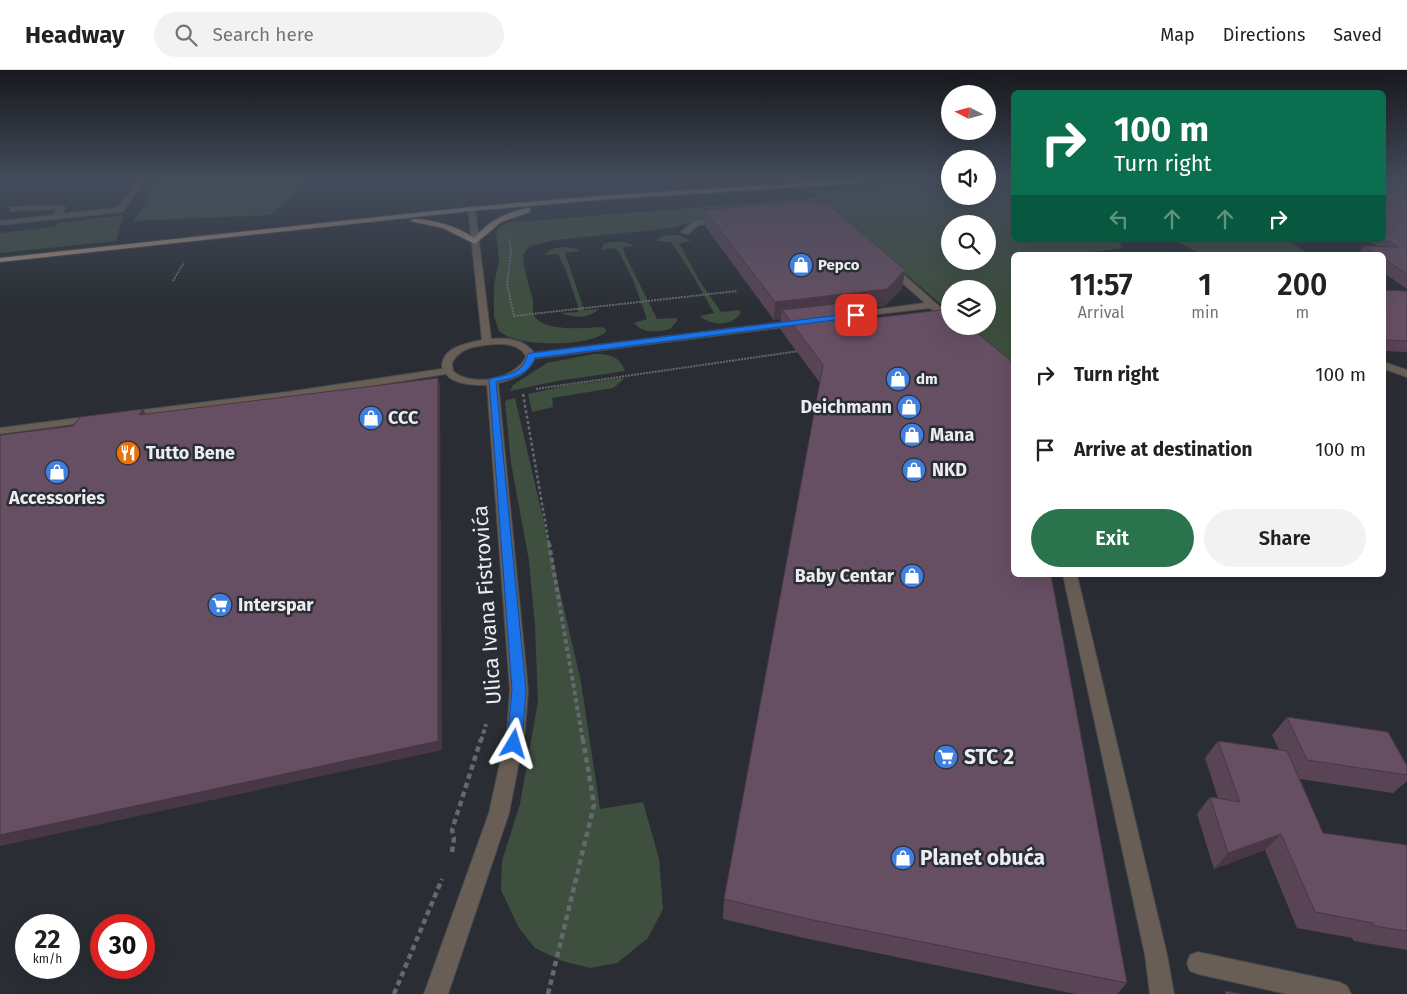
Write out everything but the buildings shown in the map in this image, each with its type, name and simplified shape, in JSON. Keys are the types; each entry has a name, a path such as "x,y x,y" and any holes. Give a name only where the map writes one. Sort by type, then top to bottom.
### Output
{"main road":[{"path":"0,260 328,224"},
{"path":"439,224 456,229 475,242 493,224"}],"street":[{"path":"472,224 487,342"},
{"path":"685,232 696,224"},
{"path":"882,260 941,312"},
{"path":"847,316 932,305"},
{"path":"531,356 809,321"},
{"path":"505,341 520,345 531,356 527,366 521,371 492,381 464,380 453,376 446,365 455,353 464,348 487,342 505,341"},
{"path":"1386,366 1407,374"},
{"path":"0,431 306,394 390,382 448,370"},
{"name":"Ulica Ivana Fistrovića","path":"436,994 499,813 510,771 516,731 519,690 492,399 492,381"},
{"path":"1070,577 1156,955 1162,994"},
{"path":"1198,963 1339,994"}],"path":[{"path":"508,236 510,245 507,283 514,316 737,291"},
{"path":"173,281 187,257"},
{"path":"532,390 802,351"},
{"path":"492,399 522,392 594,805 548,994"},
{"path":"450,859 454,838 452,830 487,722"},
{"path":"394,994 443,877"}],"green space":[{"path":"58,224 121,224 116,241 0,253 0,233 54,227"},
{"path":"504,224 684,224 672,228 556,240 534,245 527,249 523,255 533,300 533,312 536,319 552,326 563,328 601,327 606,329 606,332 598,337 561,343 522,341 511,338 499,331 494,316 494,285 499,260 496,232"},
{"path":"847,224 941,224 941,270 996,270 996,224 1011,224 1011,242 1118,242 1122,248 1092,252 1011,252 1011,370 975,335 996,335 996,280 941,280 941,304"},
{"path":"679,235 691,241 679,243 699,280 721,312 739,310 741,312 737,317 727,322 716,323 700,316 714,313 671,242 657,241 660,237"},
{"path":"625,242 635,246 623,247 625,255 657,319 676,318 678,320 670,329 646,331 634,323 647,319 633,280 618,250 615,248 601,250 604,244"},
{"path":"1177,242 1290,242 1305,252 1196,252"},
{"path":"565,247 579,251 565,253 584,310 599,309 587,316 577,317 562,313 578,312 578,306 558,254 544,255 556,248"},
{"path":"594,354 617,359 625,371 557,381 510,391 513,385 547,363"},
{"path":"624,379 613,388 552,398 553,407 532,412 528,394 565,386"},
{"path":"515,398 581,682 600,809 643,802 659,859 663,909 648,938 617,963 590,968 562,961 535,948 519,928 501,890 502,861 520,804 538,701 535,625 529,561 511,463 505,402"}],"place":[{"name":"Pepco","path":"801,265"},
{"name":"dm","path":"898,379"},
{"name":"Deichmann","path":"909,407"},
{"name":"CCC","path":"371,418"},
{"name":"Mana","path":"912,435"},
{"name":"Tutto Bene","path":"128,453"},
{"name":"NKD","path":"914,470"},
{"name":"Accessories","path":"57,472"},
{"name":"Baby Centar","path":"912,576"},
{"name":"Interspar","path":"220,605"},
{"name":"STC 2","path":"946,757"},
{"name":"Planet obuća","path":"903,858"}],"route":[{"path":"514,744 519,690 492,399 492,381 503,379 521,371 531,361 531,356 856,315"}]}
